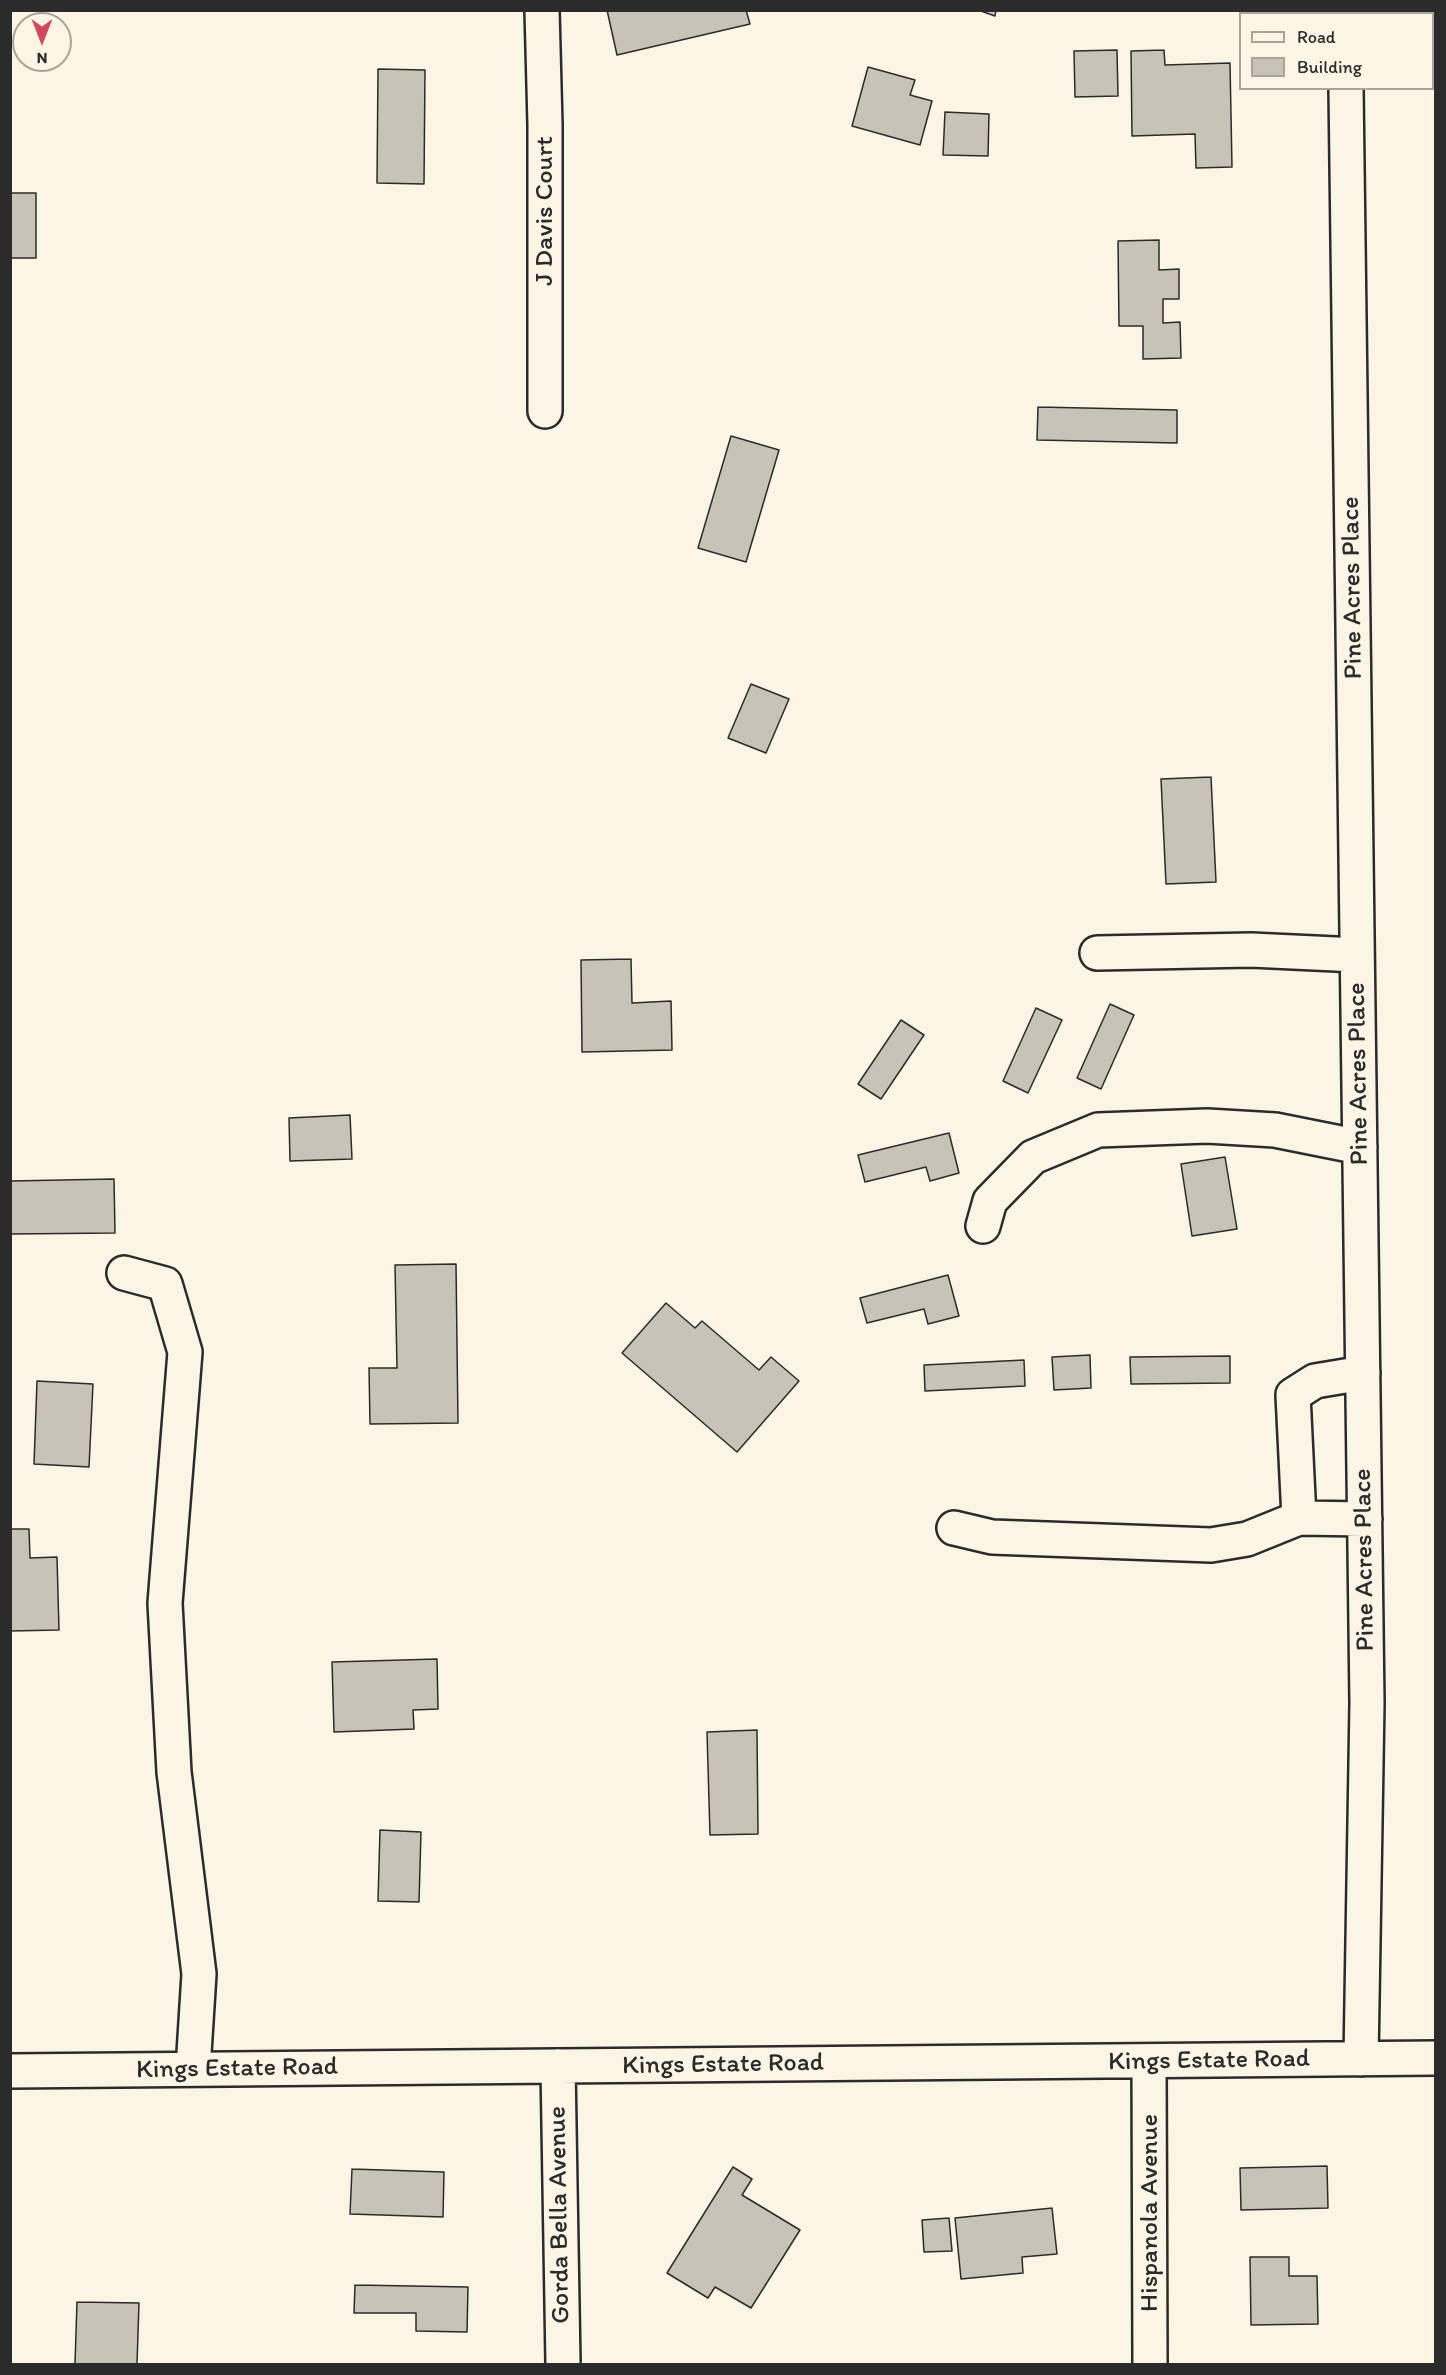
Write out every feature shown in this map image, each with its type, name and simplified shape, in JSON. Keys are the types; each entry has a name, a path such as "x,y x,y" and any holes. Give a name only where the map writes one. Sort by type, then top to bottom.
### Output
{"street":[{"name":"J Davis Court","path":"542,10 545,125 545,411"},
{"name":"Pine Acres Place","path":"1346,90 1367,1703 1361,2059"},
{"path":"1097,953 1251,950 1357,955"},
{"path":"983,1226 990,1201 1033,1157 1098,1130 1230,1127 1275,1130 1360,1147"},
{"path":"124,1273 165,1284 185,1352 165,1603 174,1772 199,1974 193,2069"},
{"path":"1299,1518 1293,1395 1315,1381 1363,1373"},
{"path":"954,1528 992,1537 1211,1545 1247,1539 1299,1518 1365,1519"},
{"name":"Kings Estate Road","path":"10,2071 1436,2058"},
{"name":"Hispanola Avenue","path":"1149,2061 1150,2364"},
{"name":"Gorda Bella Avenue","path":"558,2066 563,2364"}],"building":[{"path":"607,10 746,10 750,24 617,55"},
{"path":"978,10 996,10 995,16"},
{"path":"1117,50 1118,96 1075,97 1074,51"},
{"path":"1164,50 1165,65 1230,63 1232,167 1196,168 1195,134 1132,136 1131,51"},
{"path":"868,67 915,80 910,95 932,101 920,145 852,126"},
{"path":"378,69 425,70 424,184 377,183"},
{"path":"945,112 989,114 988,156 943,155"},
{"path":"10,193 36,193 36,258 10,258"},
{"path":"1159,240 1159,270 1179,269 1179,299 1163,299 1163,323 1180,322 1181,358 1143,359 1143,326 1119,326 1118,241"},
{"path":"1038,407 1177,410 1177,443 1037,440"},
{"path":"731,436 779,450 746,562 698,548"},
{"path":"751,684 789,699 766,753 728,738"},
{"path":"1211,777 1216,882 1166,884 1161,779"},
{"path":"631,959 632,1003 671,1001 672,1050 582,1052 581,960"},
{"path":"1110,1004 1134,1015 1101,1089 1077,1078"},
{"path":"1036,1008 1062,1020 1028,1093 1003,1081"},
{"path":"901,1020 924,1035 881,1099 858,1084"},
{"path":"350,1115 352,1159 290,1161 289,1118"},
{"path":"949,1133 959,1173 930,1181 926,1167 865,1182 858,1155"},
{"path":"1225,1157 1237,1229 1192,1236 1181,1164"},
{"path":"114,1179 115,1233 10,1234 10,1181"},
{"path":"456,1264 458,1423 370,1424 369,1368 397,1368 395,1265"},
{"path":"948,1275 959,1316 928,1324 924,1309 867,1323 860,1298"},
{"path":"666,1303 695,1328 702,1321 759,1370 771,1357 799,1381 737,1452 622,1353"},
{"path":"1090,1355 1091,1388 1054,1390 1052,1357"},
{"path":"1230,1356 1230,1383 1131,1384 1130,1357"},
{"path":"1024,1360 1025,1386 925,1391 924,1365"},
{"path":"37,1381 93,1384 89,1467 34,1464"},
{"path":"10,1529 29,1529 30,1558 57,1557 59,1630 10,1631"},
{"path":"437,1659 438,1709 413,1710 414,1729 334,1732 332,1662"},
{"path":"757,1730 758,1834 710,1835 707,1732"},
{"path":"380,1830 421,1832 419,1902 378,1901"},
{"path":"1327,2166 1328,2208 1241,2210 1240,2168"},
{"path":"733,2167 752,2179 742,2195 800,2230 751,2308 715,2287 708,2298 667,2273"},
{"path":"352,2169 444,2172 443,2217 350,2214"},
{"path":"1052,2208 1057,2254 1022,2257 1023,2273 961,2279 955,2218"},
{"path":"949,2218 952,2251 924,2252 922,2220"},
{"path":"1250,2257 1289,2257 1289,2276 1317,2276 1318,2324 1251,2325"},
{"path":"355,2285 468,2287 467,2332 416,2331 416,2313 354,2313"},
{"path":"77,2302 139,2303 137,2364 75,2364"}]}
